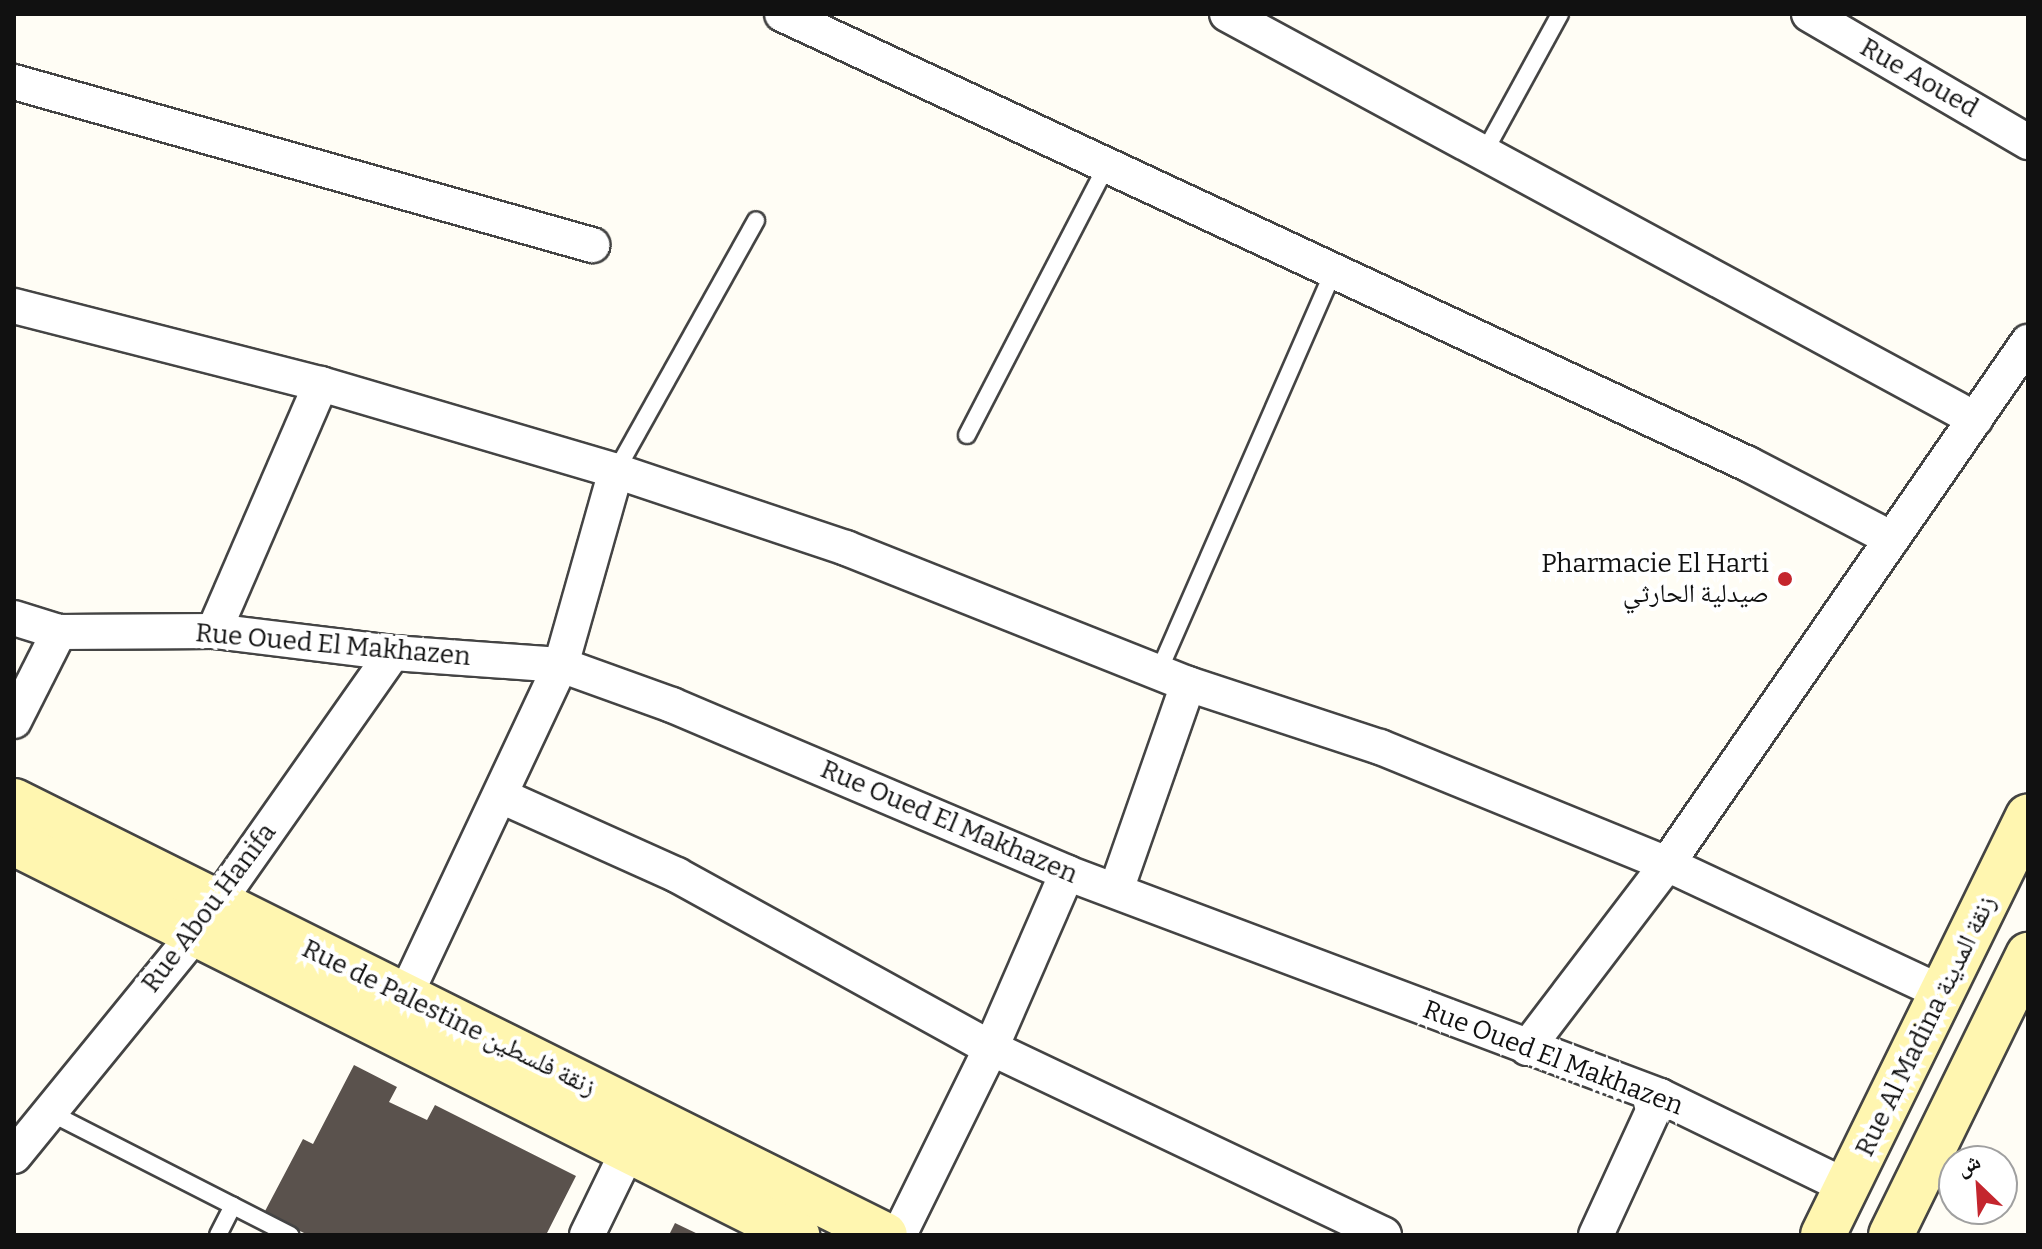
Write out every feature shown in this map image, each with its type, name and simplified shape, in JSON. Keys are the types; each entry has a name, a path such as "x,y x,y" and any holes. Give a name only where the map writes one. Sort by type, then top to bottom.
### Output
{"street":[{"path":"784,14 1106,167 1748,464 1892,539"},
{"path":"1227,14 1975,419"},
{"name":"Rue Aoued","path":"1809,14 2028,142"},
{"path":"14,82 592,245"},
{"path":"14,306 321,384 616,471 846,548 1173,678 1380,747 1667,864 1942,993"},
{"path":"1527,1048 1667,864 2028,342"},
{"path":"214,631 321,384"},
{"path":"405,996 561,665 616,471"},
{"name":"Rue Oued El Makhazen","path":"14,618 59,632 214,631 393,653 561,665 672,705 1067,873 1660,1096 1847,1187"},
{"path":"14,721 59,632"},
{"name":"Rue Abou Hanifa","path":"14,1156 207,918 393,653"},
{"path":"1116,890 1173,678"},
{"path":"501,796 677,875 991,1048 1384,1235"},
{"name":"Rue de Palestine زنقة فلسطين","path":"14,801 207,918 637,1133 885,1235"},
{"name":"Rue Al Madina زنقة المدينة","path":"1823,1235 2028,817"},
{"name":"Rue de Palestine زنقة فلسطين","path":"14,843 405,996 637,1133 797,1235"},
{"path":"899,1235 991,1048 1067,873"},
{"path":"1891,1235 2028,955"},
{"path":"1596,1235 1660,1096"},
{"path":"587,1235 637,1133"}],"lane":[{"path":"1484,153 1560,14"},
{"path":"967,435 1106,167"},
{"path":"616,471 756,221"},
{"path":"1173,678 1333,272"},
{"path":"49,1112 290,1235"},
{"path":"218,1235 233,1206"}],"building":[{"path":"354,1065 397,1087 389,1102 427,1120 435,1105 576,1176 546,1235 308,1235 264,1213 303,1139 313,1144"},
{"path":"675,1223 700,1235 669,1235"}],"place":[{"name":"Pharmacie El Harti صيدلية الحارثي","path":"1785,579"}]}
